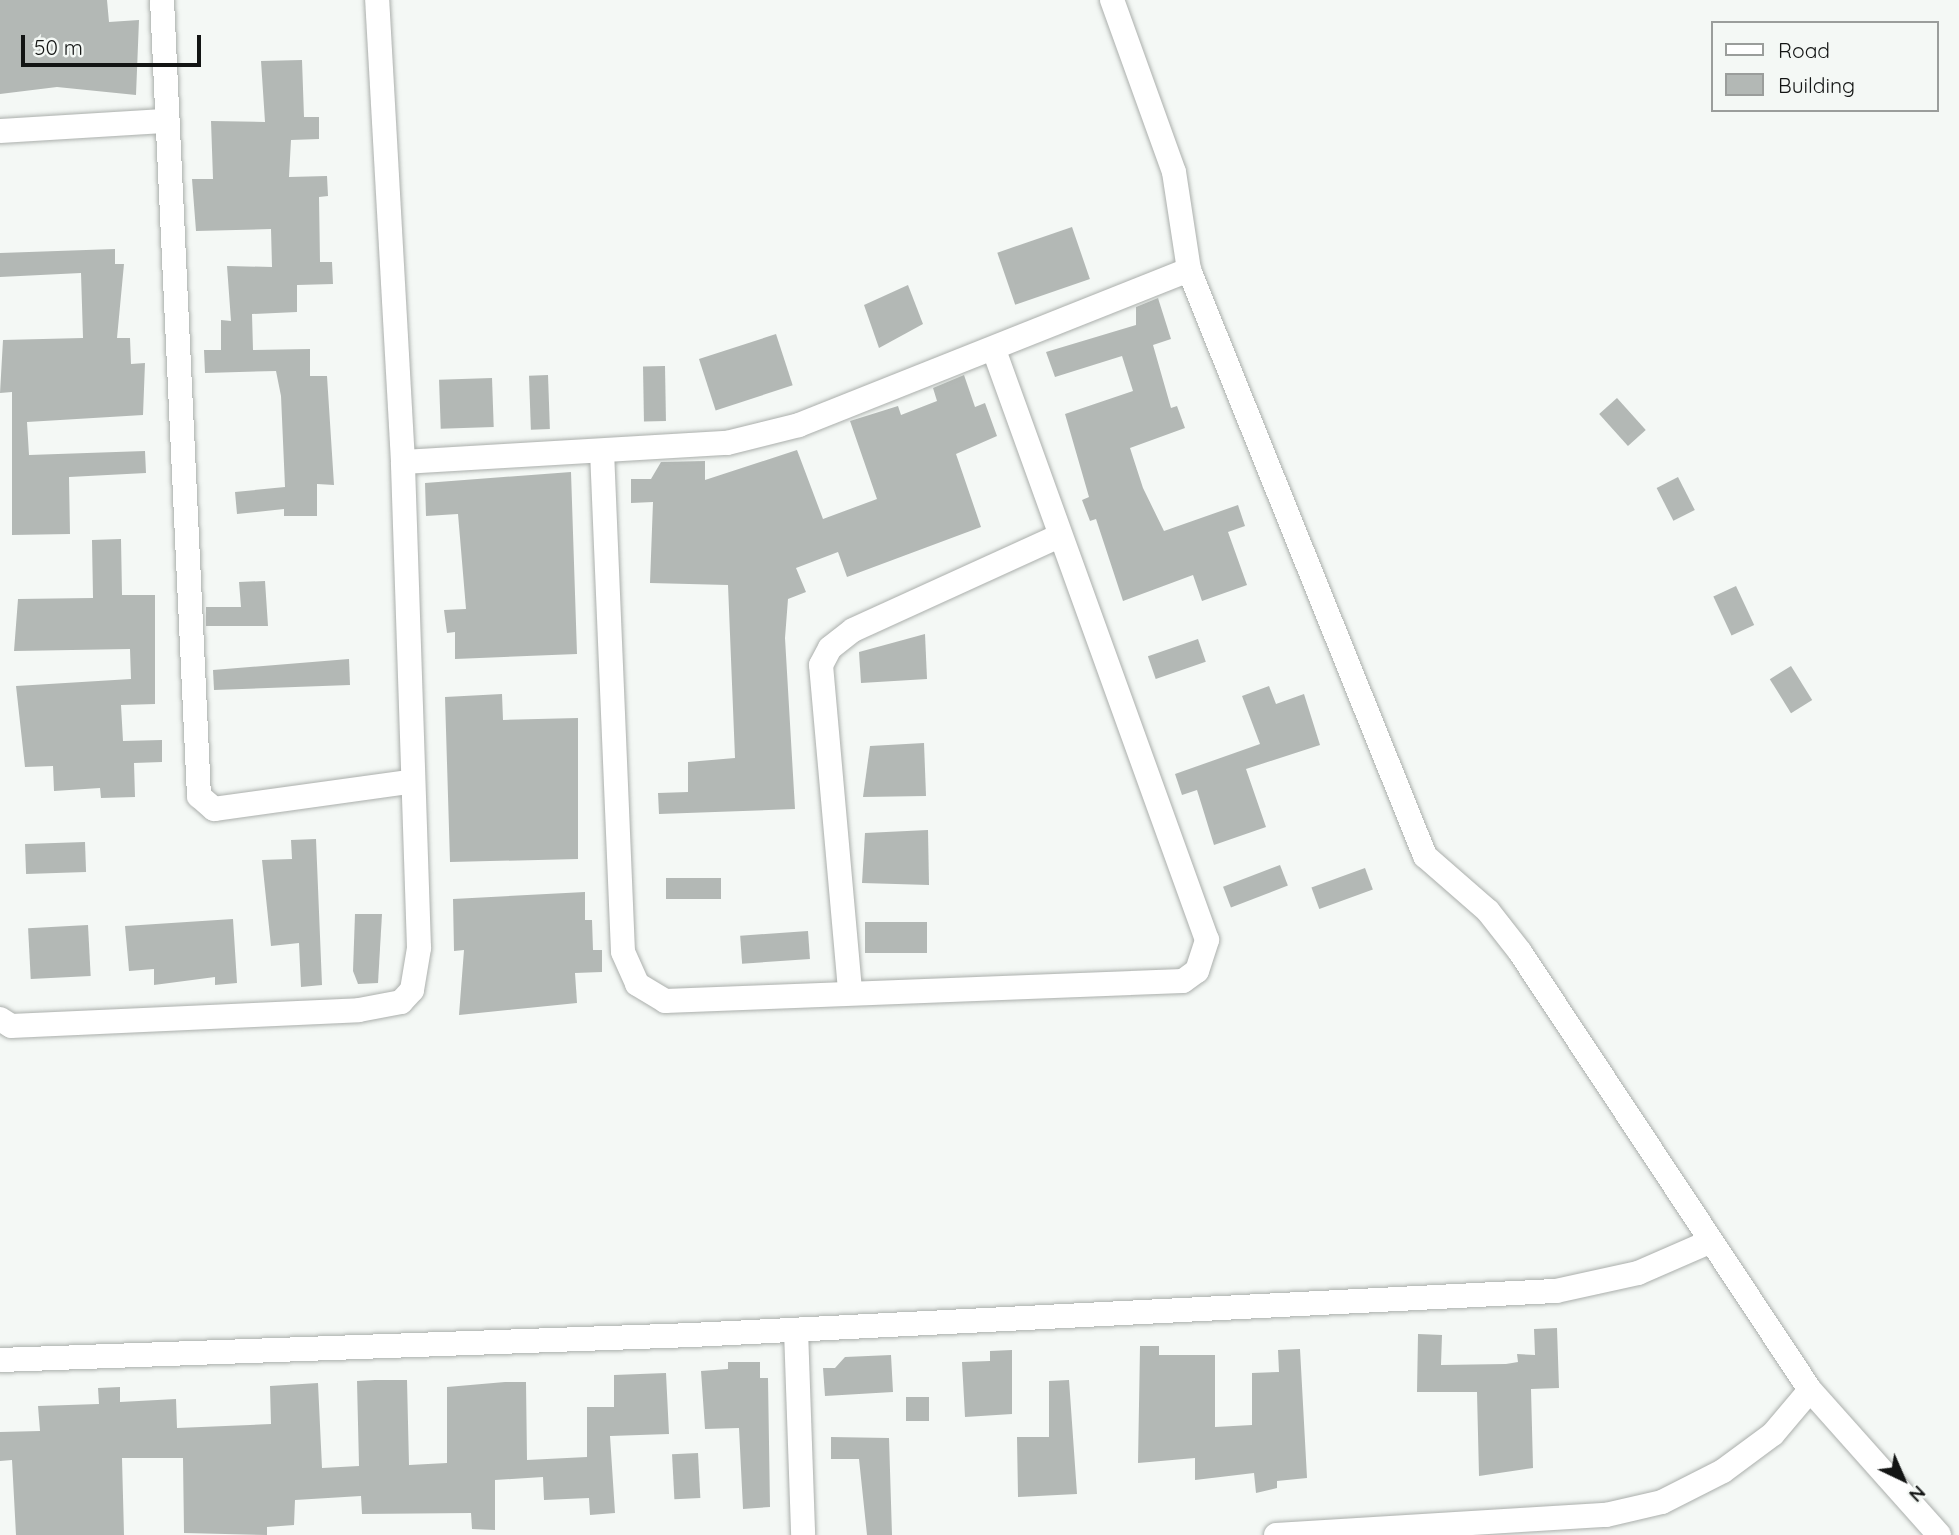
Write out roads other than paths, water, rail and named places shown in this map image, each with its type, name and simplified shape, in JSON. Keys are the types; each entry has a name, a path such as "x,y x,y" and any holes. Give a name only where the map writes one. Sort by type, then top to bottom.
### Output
{"street":[{"path":"162,0 164,121 199,796 214,809 409,782"},
{"path":"0,1019 21,1026 359,1010 401,1002 412,990 419,948 409,782 403,463 377,0"},
{"path":"1112,0 1174,172 1189,270 1425,856 1488,911 1520,952 1709,1242 1810,1390 1939,1535"},
{"path":"0,131 164,121"},
{"path":"403,463 727,443 799,425 1189,270"},
{"path":"602,451 626,968 649,995 665,1001 850,990 1161,986 1183,981 1204,957 1207,940 1057,537 994,349"},
{"path":"850,990 821,665 830,648 853,630 1057,537"},
{"path":"0,1360 796,1330 1556,1291 1638,1273 1709,1242"},
{"path":"796,1330 803,1535"},
{"path":"1276,1535 1606,1515 1662,1502 1723,1471 1773,1434 1810,1390"}]}
